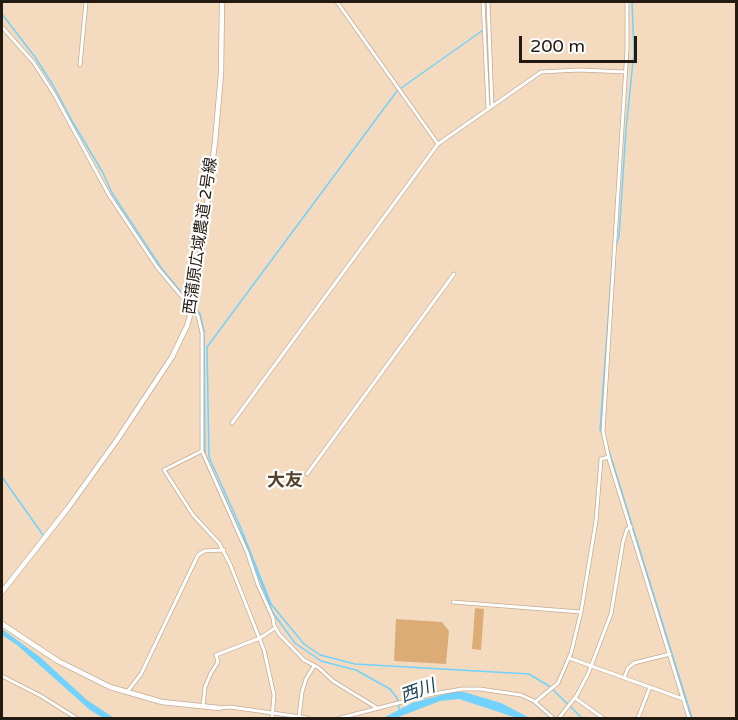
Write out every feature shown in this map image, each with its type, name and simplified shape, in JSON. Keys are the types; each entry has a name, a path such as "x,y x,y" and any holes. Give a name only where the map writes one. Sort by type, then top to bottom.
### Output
{"street":[{"path":"80,65 86,2"},
{"name":"西蒲原広域農道 2号線","path":"2,592 68,508 177,350 192,309 220,86 222,2"},
{"path":"337,2 438,144"},
{"path":"483,2 488,108"},
{"path":"488,2 492,106"},
{"path":"627,2 625,72 603,431 689,718"},
{"path":"2,27 34,63 54,94 109,195 157,267 198,316 202,333 202,451 247,552 275,628 304,660 377,708"},
{"path":"232,423 438,144 541,72 579,70 625,72"},
{"path":"307,474 454,274"},
{"path":"202,451 164,470 193,515 224,550 260,638 274,695 272,716"},
{"path":"535,702 558,683 569,658 581,612 596,521 601,459 609,457"},
{"path":"559,718 575,698 591,666 610,614 623,542 627,529 631,527"},
{"path":"126,693 141,674 198,555 204,551 224,550"},
{"path":"453,602 581,612"},
{"path":"2,624 58,661 126,693 162,702 219,708 230,707 272,716 308,718"},
{"path":"203,706 205,687 218,662 216,655 260,638 275,628"},
{"path":"624,678 628,668 634,663 670,654"},
{"path":"569,658 684,699"},
{"path":"300,717 302,692 306,679 314,666"},
{"path":"2,676 41,696 76,718"},
{"path":"638,718 650,687"},
{"path":"340,718 433,694 462,689 502,691 521,695 535,702 553,718"},
{"path":"575,698 603,718"}],"shaded area":[{"path":"475,608 484,609 481,650 472,649"},
{"path":"396,619 442,622 449,631 446,664 394,661"}],"water":[{"path":"2,629 40,657 87,700 114,718 103,718 90,710 17,645 2,635"},
{"path":"452,692 464,692 501,703 530,718 517,718 459,699 440,701 396,718 383,718 412,703"}],"waterway":[{"path":"616,245 619,237 634,52 632,2"},
{"path":"2,14 53,85 112,193 162,269 191,304"},
{"name":"西川","path":"486,28 397,91 207,347 209,457 271,604 304,644 320,655 355,664 529,674 549,686 582,718"},
{"path":"603,435 600,430 613,252"},
{"name":"西川","path":"197,310 204,331 205,454 245,542 273,613 295,643 321,661 356,670 390,689 397,698 400,712"},
{"path":"606,441 692,718"},
{"path":"2,477 43,535"}],"district":[{"name":"大友","path":"285,481"}]}
